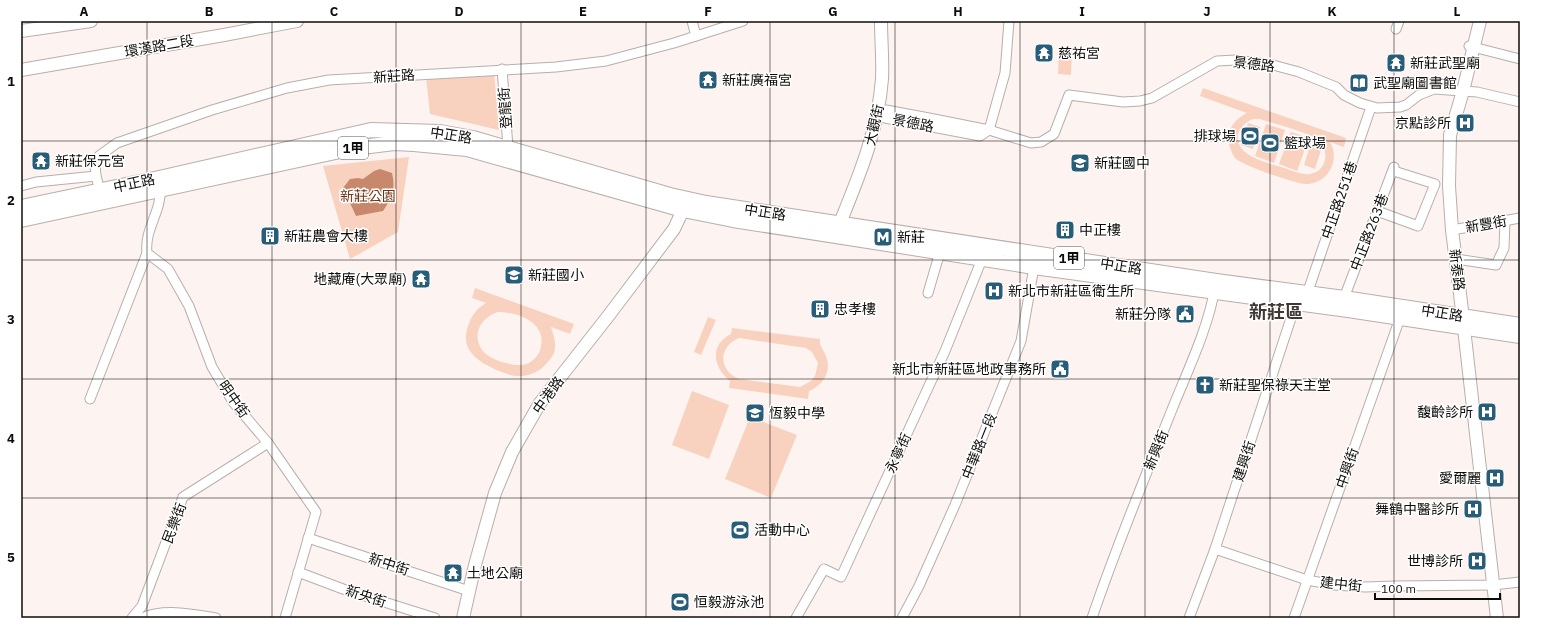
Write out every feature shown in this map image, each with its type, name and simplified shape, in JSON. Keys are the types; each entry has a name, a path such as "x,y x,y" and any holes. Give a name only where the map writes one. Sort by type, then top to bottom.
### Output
{"main road":[{"name":"中正路","path":"160,184 371,130 440,132 473,138 508,147 684,205"},
{"name":"中正路","path":"21,207 102,196 354,148 394,143 414,144 467,149 684,205 839,230 1215,286 1296,303 1400,318 1520,325"},
{"name":"中正路","path":"21,220 102,196"},
{"name":"中正路","path":"839,230 940,252 1034,267 1344,298 1463,322 1520,336"}],"street":[{"path":"21,31 90,21"},
{"name":"環漢路二段","path":"21,70 297,21"},
{"path":"692,21 696,36"},
{"name":"新莊路","path":"102,196 96,176 95,163 99,156 117,143 212,110 287,88 329,80 556,67 606,61 696,36 743,21"},
{"name":"大觀街","path":"839,230 867,153 878,111 882,78 881,21"},
{"path":"989,130 1005,72 1009,21"},
{"name":"新泰路","path":"1480,21 1471,47 1463,91 1450,135 1448,186 1497,618"},
{"path":"1471,47 1520,59"},
{"name":"景德路","path":"878,111 886,110 989,130 1032,143 1041,142 1054,134 1069,95 1123,102 1140,101 1152,98 1217,61 1246,61 1273,65 1299,72 1336,87 1344,95 1371,107 1400,108 1406,106 1418,95 1434,89 1477,92 1520,102"},
{"name":"登龍街","path":"502,69 508,147"},
{"name":"中正路251巷","path":"1307,294 1371,107"},
{"name":"中正路263巷","path":"1344,298 1377,211 1395,169 1434,184 1418,226 1377,211"},
{"path":"21,186 36,182 96,176"},
{"path":"90,399 147,253 146,242 161,199 160,184"},
{"name":"中港路","path":"463,618 475,565 496,493 512,452 540,403 674,229 684,205"},
{"name":"新豐街","path":"1452,230 1520,218"},
{"path":"1456,259 1496,264 1504,248 1505,221"},
{"path":"928,293 940,252"},
{"name":"明中街","path":"147,253 168,269 189,306 212,366 233,402 268,443 316,512 285,618"},
{"name":"永寧街","path":"796,618 824,569 841,577 945,351 982,258"},
{"name":"中華路一段","path":"902,618 919,586 955,505 1021,341 1034,267"},
{"name":"新興街","path":"1092,618 1112,558 1188,370 1206,321 1215,286"},
{"name":"建興街","path":"1189,618 1215,549 1296,303"},
{"name":"中興街","path":"1294,618 1400,318"},
{"name":"民樂街","path":"132,618 142,606 183,497 268,443"},
{"name":"新中街","path":"308,538 469,591"},
{"name":"建中街","path":"1215,549 1307,580 1334,585 1365,587 1493,585 1520,582"},
{"name":"新央街","path":"298,572 343,589 435,618"},
{"path":"142,618 164,613 216,618"}],"green space":[{"path":"1059,51 1072,51 1071,75 1058,74"},
{"path":"494,72 499,130 430,114 426,77"},
{"path":"1203,88 1346,138 1344,147 1330,142 1334,155 1331,168 1327,175 1314,183 1300,183 1269,174 1247,165 1235,158 1229,144 1229,133 1233,125 1239,118 1247,113 1200,96","holes":["1253,119 1260,119 1299,131 1317,139 1324,148 1325,154 1324,164 1321,169 1310,174 1305,174 1257,159 1249,155 1239,144 1238,136 1245,123"]},
{"name":"排球場","path":"1248,123 1260,127 1253,149 1241,145"},
{"name":"籃球場","path":"1266,124 1285,130 1274,163 1255,156"},
{"name":"籃球場","path":"1291,132 1309,138 1297,171 1279,164"},
{"path":"1310,146 1321,150 1315,169 1304,165"},
{"name":"新莊公園","path":"409,157 398,232 350,259 323,166"},
{"path":"475,288 574,324 570,334 551,327 555,340 555,350 551,359 541,369 532,374 519,376 510,375 478,360 469,349 466,342 468,326 475,313 486,303 472,298","holes":["506,312 521,316 528,320 535,325 539,331 541,338 540,351 533,360 524,365 511,364 497,360 486,354 479,344 478,332 483,322 492,314"]},
{"path":"708,317 716,320 701,355 694,352"},
{"path":"732,328 820,339 821,346 828,362 827,373 822,382 809,391 808,399 729,388 730,381 720,369 716,356 719,344 731,334","holes":["739,338 806,348 812,352 818,363 815,376 811,381 800,387 739,379 727,370 723,358 727,347"]},
{"path":"692,391 729,405 709,459 672,445"},
{"path":"750,417 797,435 771,498 725,479"}],"shaded area":[{"path":"380,169 392,173 394,184 389,202 383,211 356,216 343,188 350,179 363,179 374,171"}],"place":[{"name":"慈祐宮","path":"1044,53"},
{"name":"新莊武聖廟","path":"1396,63"},
{"name":"新莊廣福宮","path":"708,80"},
{"name":"武聖廟圖書館","path":"1359,83"},
{"name":"京點診所","path":"1465,123"},
{"name":"排球場","path":"1250,136"},
{"name":"籃球場","path":"1270,143"},
{"name":"新莊保元宮","path":"41,161"},
{"name":"新莊國中","path":"1080,163"},
{"name":"中正樓","path":"1065,230"},
{"name":"新莊農會大樓","path":"270,236"},
{"name":"新莊","path":"883,237"},
{"name":"新莊國小","path":"514,275"},
{"name":"地藏庵(大眾廟)","path":"421,279"},
{"name":"新北市新莊區衛生所","path":"994,291"},
{"name":"忠孝樓","path":"820,309"},
{"name":"新莊分隊","path":"1185,314"},
{"name":"新北市新莊區地政事務所","path":"1060,369"},
{"name":"新莊聖保祿天主堂","path":"1205,385"},
{"name":"馥齡診所","path":"1487,412"},
{"name":"恆毅中學","path":"755,413"},
{"name":"愛爾麗","path":"1495,478"},
{"name":"舞鶴中醫診所","path":"1473,509"},
{"name":"活動中心","path":"740,530"},
{"name":"世博診所","path":"1477,561"},
{"name":"土地公廟","path":"453,573"},
{"name":"恒毅游泳池","path":"680,602"}],"district":[{"name":"新莊區","path":"1276,312"}]}
